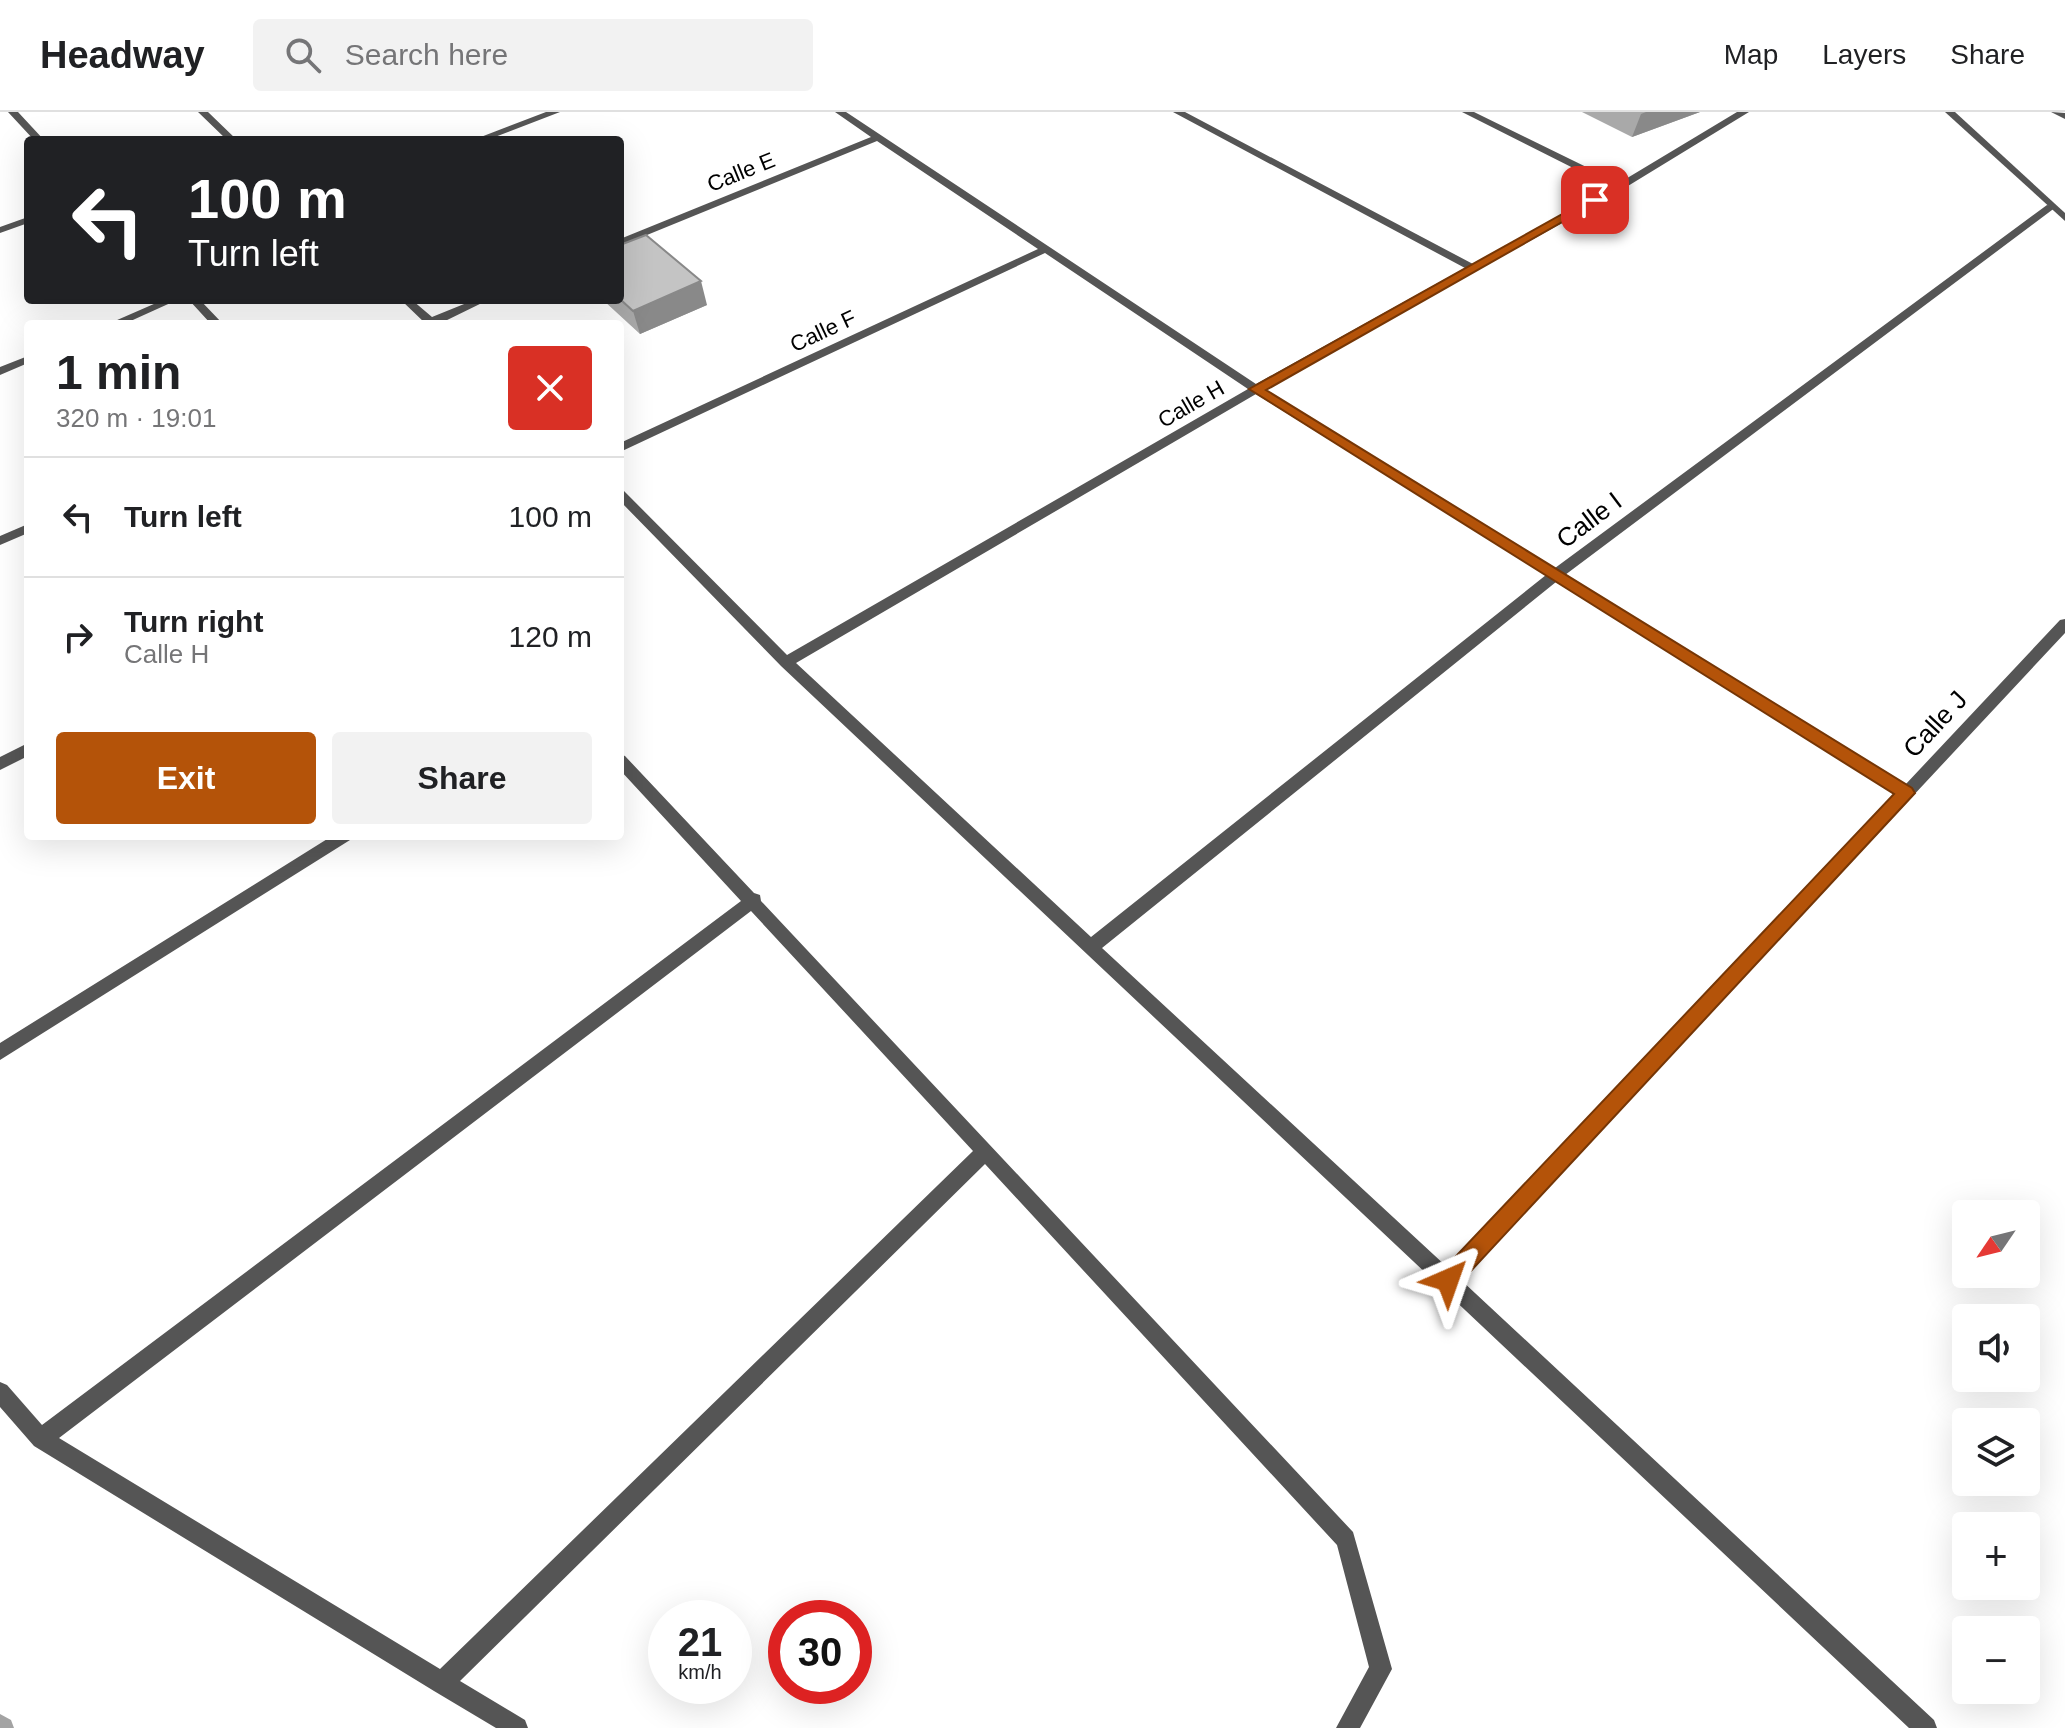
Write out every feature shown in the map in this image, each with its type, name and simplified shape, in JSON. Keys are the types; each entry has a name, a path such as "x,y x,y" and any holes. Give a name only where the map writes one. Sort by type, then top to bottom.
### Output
{"street":[{"path":"13,112 35,136"},
{"path":"203,112 228,136"},
{"path":"489,136 555,112"},
{"path":"840,112 1256,389 1906,793"},
{"path":"1178,112 1473,268"},
{"path":"1467,112 1619,187"},
{"path":"1950,112 2065,218"},
{"path":"2056,112 2065,116"},
{"name":"Calle H","path":"786,662 1256,389 1619,187 1738,113"},
{"name":"Calle E","path":"624,241 878,137"},
{"name":"Calle I","path":"1091,947 1555,575 2051,207"},
{"path":"0,230 24,221"},
{"name":"Calle F","path":"624,446 1044,250"},
{"path":"124,320 162,304"},
{"path":"198,304 213,320"},
{"path":"411,304 429,320"},
{"path":"439,320 474,304"},
{"path":"0,371 24,361"},
{"path":"624,498 786,662 1926,1728"},
{"path":"0,541 24,530"},
{"name":"Calle J","path":"1448,1280 2065,624"},
{"path":"0,764 24,751"},
{"path":"624,764 754,900 984,1153 1346,1539 1381,1669 1347,1728"},
{"path":"0,1052 339,840"},
{"path":"41,1439 754,900"},
{"path":"442,1683 984,1153"},
{"path":"0,1392 41,1439 517,1728"}],"building":[{"path":"646,235 701,281 633,311 624,303 624,243"}],"waterway":[{"path":"0,1725 3,1728"}],"route":[{"path":"1448,1280 1906,793 1256,389 1595,200"}]}
